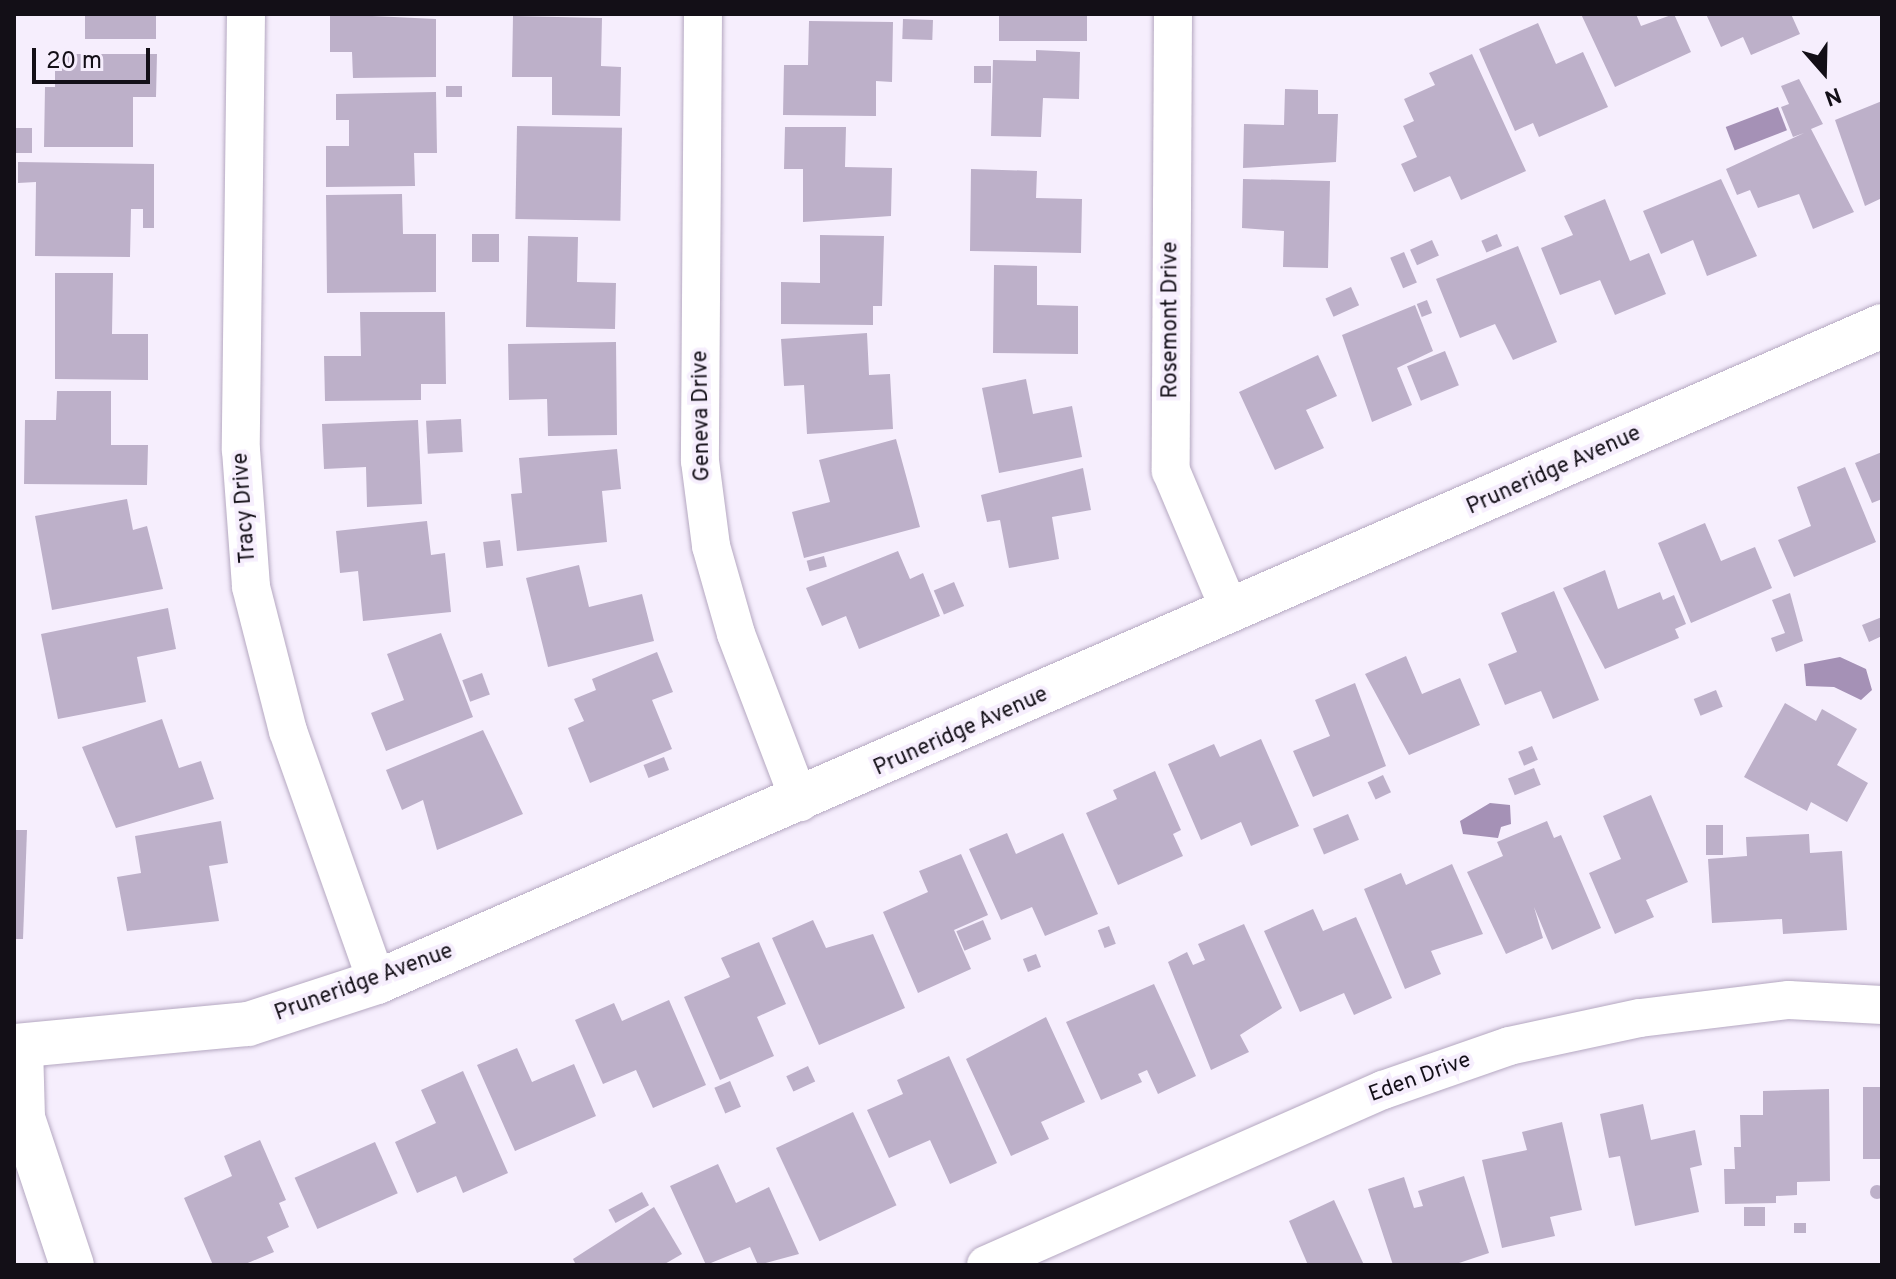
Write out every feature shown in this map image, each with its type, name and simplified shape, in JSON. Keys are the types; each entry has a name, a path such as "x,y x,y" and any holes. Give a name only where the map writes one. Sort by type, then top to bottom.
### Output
{"main road":[{"name":"Pruneridge Avenue","path":"18,1046 248,1024 377,982 800,802 1882,326"},
{"path":"18,1046 23,1118 72,1265"}],"street":[{"name":"Tracy Drive","path":"246,14 241,450 251,587 288,731 377,982"},
{"name":"Geneva Drive","path":"703,14 700,461 711,546 736,634 800,802"},
{"name":"Rosemont Drive","path":"1173,14 1171,471 1231,613"},
{"name":"Eden Drive","path":"986,1265 1383,1090 1509,1046 1640,1018 1789,1000 1882,1005"}],"shaded area":[{"path":"1778,107 1787,130 1735,150 1726,127"},
{"path":"1840,657 1866,669 1872,690 1861,700 1834,687 1806,686 1804,664"},
{"path":"1490,803 1510,805 1511,824 1501,827 1498,838 1463,834 1460,821"}],"building":[{"path":"85,14 156,14 156,39 85,39"},
{"path":"330,14 436,19 436,77 353,78 352,52 330,52"},
{"path":"999,14 1087,14 1087,41 999,41"},
{"path":"1581,14 1636,14 1641,26 1674,14 1691,52 1615,87"},
{"path":"1706,14 1791,14 1800,34 1751,55 1743,37 1721,47"},
{"path":"513,16 602,18 601,66 621,67 620,116 552,115 552,77 512,77"},
{"path":"903,19 933,20 932,40 902,39"},
{"path":"809,21 893,22 892,82 876,81 876,116 783,115 784,65 808,65"},
{"path":"1538,23 1556,64 1583,52 1608,107 1539,137 1533,123 1515,131 1479,49"},
{"path":"1036,50 1080,52 1079,99 1043,98 1041,137 991,136 993,60 1036,61"},
{"path":"55,54 157,54 156,97 133,97 133,147 44,147 45,87 55,87"},
{"path":"1472,54 1526,171 1461,200 1450,176 1414,192 1401,164 1417,157 1403,126 1414,121 1404,99 1435,85 1429,73"},
{"path":"974,66 991,66 991,83 974,83"},
{"path":"1799,79 1823,124 1811,129 1854,212 1813,229 1799,194 1758,208 1750,190 1737,195 1726,169 1804,133 1793,137 1781,107 1789,104 1781,86"},
{"path":"446,86 462,86 462,97 446,97"},
{"path":"1285,89 1318,90 1318,114 1338,114 1336,162 1243,168 1244,124 1284,125"},
{"path":"436,92 437,153 414,153 415,186 326,187 326,146 349,146 349,120 336,120 336,94"},
{"path":"1882,101 1882,198 1865,206 1835,120"},
{"path":"517,126 622,128 620,221 515,219"},
{"path":"785,127 846,127 845,167 892,168 891,216 803,222 803,169 784,169"},
{"path":"14,128 32,128 32,153 14,153"},
{"path":"18,162 154,164 154,228 143,228 143,209 131,209 130,257 35,256 36,182 18,183"},
{"path":"971,169 1037,171 1036,198 1082,199 1081,253 970,251"},
{"path":"1243,179 1330,181 1328,268 1283,267 1284,231 1242,228"},
{"path":"1721,179 1757,256 1707,276 1693,240 1661,254 1643,211"},
{"path":"402,194 403,234 436,234 436,292 327,293 326,195"},
{"path":"1605,199 1630,261 1649,253 1666,294 1615,315 1600,280 1560,295 1541,248 1573,235 1564,216"},
{"path":"472,234 499,234 499,262 472,262"},
{"path":"1497,234 1502,246 1486,253 1481,241"},
{"path":"820,235 884,236 882,306 873,306 873,325 781,324 781,282 820,283"},
{"path":"528,236 578,237 577,282 616,283 615,329 526,327"},
{"path":"1432,240 1439,256 1417,265 1410,250"},
{"path":"1518,246 1557,342 1513,360 1495,324 1460,338 1436,279"},
{"path":"1404,252 1417,282 1403,288 1390,258"},
{"path":"994,265 1037,266 1037,305 1078,306 1078,354 993,353"},
{"path":"55,273 113,273 112,334 148,334 148,380 55,379"},
{"path":"1351,287 1359,305 1334,317 1325,298"},
{"path":"1427,300 1432,313 1422,317 1417,304"},
{"path":"1415,305 1433,351 1397,368 1412,405 1372,422 1342,335"},
{"path":"360,312 445,312 446,384 421,384 421,400 325,401 324,356 361,356"},
{"path":"867,333 869,375 890,374 893,429 807,434 804,385 784,386 781,339"},
{"path":"616,342 617,435 548,436 547,399 509,400 508,344"},
{"path":"1445,351 1459,385 1421,401 1407,366"},
{"path":"1318,355 1337,396 1306,410 1324,448 1275,470 1239,392"},
{"path":"1026,379 1033,414 1072,406 1082,457 999,473 982,388"},
{"path":"57,391 111,391 111,445 148,445 147,485 24,484 25,420 56,420"},
{"path":"461,419 463,452 428,454 426,421"},
{"path":"418,420 422,504 367,507 366,467 324,469 322,424"},
{"path":"896,439 920,527 804,558 792,512 830,502 819,460"},
{"path":"617,449 621,489 602,491 607,542 517,551 511,494 522,493 519,458"},
{"path":"1882,452 1882,499 1872,503 1855,463"},
{"path":"1845,467 1876,542 1794,577 1778,540 1811,526 1797,487"},
{"path":"1083,468 1091,510 1052,517 1059,559 1009,568 1000,520 987,522 981,495"},
{"path":"127,499 133,530 147,526 163,589 52,610 35,516"},
{"path":"427,521 431,555 445,553 451,612 363,621 358,571 340,573 336,531"},
{"path":"1705,523 1721,561 1755,547 1772,588 1691,623 1658,543"},
{"path":"500,540 503,566 486,568 483,542"},
{"path":"898,551 910,579 923,573 940,616 859,649 846,616 822,626 806,588"},
{"path":"824,556 827,567 809,571 807,561"},
{"path":"579,565 589,607 642,594 654,641 548,667 526,578"},
{"path":"1605,570 1618,609 1660,592 1663,600 1674,595 1686,624 1675,629 1679,638 1605,669 1563,588"},
{"path":"954,582 964,606 944,615 934,591"},
{"path":"1554,591 1599,700 1553,719 1541,691 1505,705 1488,664 1517,652 1501,613"},
{"path":"1790,593 1803,641 1776,652 1771,638 1785,633 1772,600"},
{"path":"168,608 176,649 137,657 146,702 58,719 41,634"},
{"path":"1882,617 1882,636 1869,642 1862,625"},
{"path":"441,633 473,717 386,751 371,713 404,700 387,654"},
{"path":"657,652 673,692 652,700 672,749 590,783 568,728 584,721 574,699 596,690 592,679"},
{"path":"1406,656 1422,694 1460,678 1480,725 1409,755 1365,674"},
{"path":"482,673 490,695 470,702 462,680"},
{"path":"1355,683 1386,766 1313,797 1293,751 1330,736 1315,700"},
{"path":"1716,690 1723,707 1700,716 1694,699"},
{"path":"1785,703 1816,721 1822,709 1857,729 1837,765 1868,783 1847,822 1811,802 1807,811 1744,777"},
{"path":"162,719 179,768 201,761 214,799 116,828 82,747"},
{"path":"483,730 523,814 437,850 423,800 402,810 386,770"},
{"path":"1261,739 1299,826 1251,846 1241,822 1201,840 1168,764 1214,744 1220,757"},
{"path":"1532,746 1538,760 1524,766 1518,752"},
{"path":"664,757 669,770 648,778 643,765"},
{"path":"1534,768 1541,785 1515,795 1508,778"},
{"path":"1155,771 1181,830 1173,834 1183,856 1118,885 1086,813 1117,799 1113,790"},
{"path":"1383,775 1391,792 1376,799 1368,782"},
{"path":"1651,795 1688,882 1646,900 1654,917 1615,934 1589,873 1621,859 1603,816"},
{"path":"1348,814 1359,840 1324,855 1313,829"},
{"path":"221,821 228,863 209,866 219,921 127,931 117,877 141,873 135,836"},
{"path":"1547,821 1554,838 1561,835 1601,928 1552,950 1534,907 1543,938 1506,954 1467,872 1503,856 1497,842"},
{"path":"1706,825 1723,825 1723,855 1706,855"},
{"path":"14,830 27,830 23,939 14,939"},
{"path":"1007,833 1016,854 1063,833 1098,914 1045,936 1032,907 1001,920 969,849"},
{"path":"1809,834 1810,853 1842,851 1847,930 1783,934 1782,919 1712,923 1708,859 1747,856 1746,837"},
{"path":"961,854 988,915 954,930 971,969 918,993 883,912 928,892 919,871"},
{"path":"1452,864 1483,934 1431,951 1441,974 1405,989 1364,889 1401,873 1406,885"},
{"path":"1313,909 1323,931 1356,917 1392,998 1354,1015 1344,993 1300,1012 1264,931"},
{"path":"813,920 826,948 873,934 905,1008 819,1045 772,938"},
{"path":"983,920 991,939 965,951 956,931"},
{"path":"1244,924 1282,1008 1240,1035 1249,1052 1211,1070 1168,962 1187,952 1193,965 1205,960 1198,944"},
{"path":"1109,926 1116,944 1105,948 1098,930"},
{"path":"759,942 786,1004 757,1017 774,1056 720,1080 684,997 730,977 721,958"},
{"path":"1036,954 1041,967 1028,972 1023,959"},
{"path":"1154,984 1196,1076 1158,1094 1147,1070 1138,1074 1142,1082 1101,1100 1066,1022"},
{"path":"669,1000 706,1085 653,1108 636,1070 603,1084 575,1020 614,1003 622,1021"},
{"path":"1046,1017 1085,1102 1041,1122 1049,1139 1011,1156 966,1059"},
{"path":"517,1048 532,1082 574,1064 596,1116 515,1151 477,1065"},
{"path":"949,1056 997,1163 950,1184 930,1140 889,1158 867,1110 903,1094 897,1080"},
{"path":"808,1066 815,1081 793,1092 786,1076"},
{"path":"463,1071 508,1173 463,1193 456,1176 417,1193 395,1142 436,1123 421,1090"},
{"path":"730,1081 741,1107 725,1113 714,1088"},
{"path":"1863,1087 1882,1087 1882,1159 1863,1159"},
{"path":"1829,1089 1830,1181 1797,1182 1797,1195 1776,1196 1776,1203 1725,1204 1724,1169 1735,1169 1734,1147 1741,1147 1740,1115 1763,1115 1763,1091"},
{"path":"1643,1104 1651,1140 1695,1130 1702,1165 1690,1168 1699,1212 1635,1226 1620,1156 1609,1158 1600,1114"},
{"path":"853,1112 897,1205 819,1241 776,1148"},
{"path":"1562,1122 1582,1210 1550,1217 1555,1236 1502,1248 1482,1160 1527,1150 1522,1132"},
{"path":"260,1140 286,1200 279,1203 289,1227 267,1237 274,1252 243,1265 213,1265 184,1198 232,1176 224,1156"},
{"path":"375,1142 398,1193 317,1229 295,1178"},
{"path":"718,1164 736,1203 769,1187 799,1254 758,1265 750,1247 706,1265 670,1186"},
{"path":"1464,1176 1489,1253 1453,1265 1393,1265 1368,1189 1404,1177 1414,1208 1423,1206 1418,1191"},
{"path":"1877,1185 1884,1192 1877,1199 1870,1192"},
{"path":"642,1192 649,1205 615,1223 608,1210"},
{"path":"1334,1200 1364,1265 1308,1265 1289,1221"},
{"path":"654,1207 682,1254 663,1265 576,1265 573,1259"},
{"path":"1744,1207 1765,1207 1765,1226 1744,1226"},
{"path":"1794,1223 1806,1223 1806,1233 1794,1233"}]}
